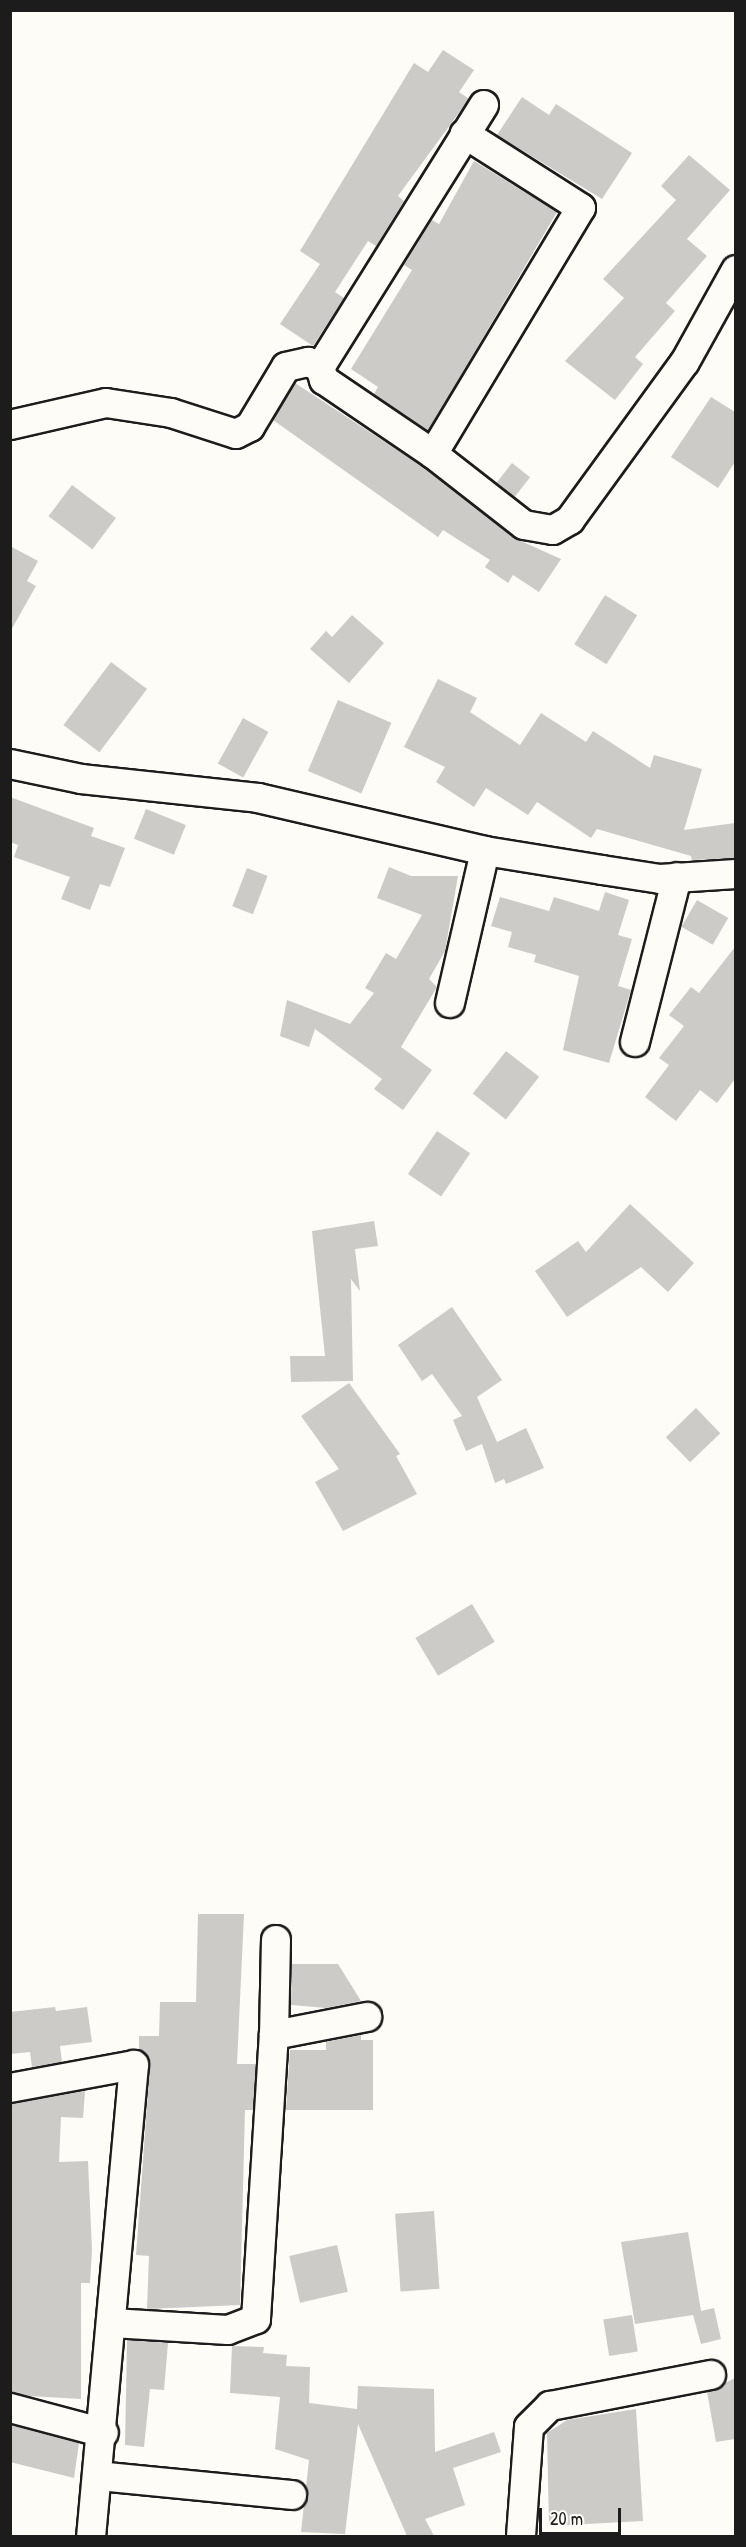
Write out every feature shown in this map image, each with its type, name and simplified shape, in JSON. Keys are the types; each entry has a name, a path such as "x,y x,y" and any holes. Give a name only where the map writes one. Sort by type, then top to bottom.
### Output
{"street":[{"path":"484,105 320,366 324,380 433,454 524,525 546,530 570,520 685,362 735,270"},
{"path":"433,454 581,208 465,134"},
{"path":"10,425 106,402 171,413 236,434 250,427 286,367 308,362 320,366"},
{"path":"10,764 81,778 258,798 485,850 676,877 735,874"},
{"path":"450,1003 485,850"},
{"path":"635,1042 676,877"},
{"path":"112,2324 228,2330 256,2319 274,2036 276,1940"},
{"path":"274,2036 367,2017"},
{"path":"10,2088 134,2065 104,2433 91,2536"},
{"path":"520,2536 529,2427 550,2406 711,2374"},
{"path":"10,2408 104,2433"},
{"path":"98,2476 292,2495"}],"building":[{"path":"443,50 474,70 459,92 469,99 398,196 404,201 376,246 368,241 335,292 344,298 313,346 280,324 320,264 300,251 414,63 428,72"},
{"path":"522,97 549,115 556,104 632,153 602,199 497,135"},
{"path":"689,155 730,190 687,239 707,256 666,303 675,311 635,357 643,364 615,400 565,361 624,298 603,279 676,200 661,186"},
{"path":"474,161 557,212 428,431 374,394 378,387 351,369 412,270 404,265 432,220 439,224"},
{"path":"295,383 423,467 514,538 561,559 539,592 513,575 508,583 485,567 490,560 443,530 438,537 273,420"},
{"path":"711,397 735,412 735,462 718,488 671,457"},
{"path":"512,463 530,477 515,497 497,483"},
{"path":"72,485 116,518 92,549 49,516"},
{"path":"10,546 38,561 27,581 36,586 10,632"},
{"path":"605,595 637,615 606,664 574,644"},
{"path":"352,615 384,643 349,683 310,649 326,631 332,637"},
{"path":"111,662 147,689 99,752 63,725"},
{"path":"438,679 477,698 470,712 520,745 541,713 586,742 593,731 650,768 654,755 702,769 684,830 735,823 735,858 692,860 691,856 597,829 591,838 537,802 528,815 486,788 474,807 436,782 445,767 404,747"},
{"path":"338,700 391,723 361,794 308,771"},
{"path":"243,718 268,732 243,778 218,763"},
{"path":"10,797 94,828 91,836 125,848 110,887 100,884 90,910 61,899 70,877 14,857 18,845 10,842"},
{"path":"146,809 186,825 174,855 134,839"},
{"path":"389,867 411,876 458,876 445,951 429,979 437,987 401,1047 432,1070 403,1110 374,1089 382,1079 315,1029 309,1047 280,1036 287,1000 350,1024 374,993 365,988 386,953 396,959 422,915 377,898"},
{"path":"247,868 268,876 253,914 232,906"},
{"path":"605,892 629,900 618,935 632,939 618,986 631,990 609,1063 563,1050 579,976 534,962 536,955 508,947 512,932 491,926 500,897 549,911 554,897 599,911"},
{"path":"697,900 728,918 713,945 682,927"},
{"path":"735,947 735,1079 717,1103 700,1090 676,1121 645,1097 669,1065 659,1058 684,1026 669,1015 691,987 699,993"},
{"path":"506,1051 539,1077 506,1119 473,1094"},
{"path":"437,1131 470,1153 441,1196 408,1174"},
{"path":"630,1204 694,1263 668,1292 641,1267 567,1317 535,1271 578,1241 586,1252"},
{"path":"374,1221 378,1246 355,1249 360,1291 351,1279 353,1381 291,1382 290,1356 325,1356 312,1231"},
{"path":"452,1307 502,1380 477,1397 497,1442 526,1428 544,1468 506,1484 504,1479 495,1483 482,1444 466,1451 453,1420 462,1416 432,1374 422,1381 398,1345"},
{"path":"349,1383 400,1454 396,1456 417,1494 343,1531 315,1482 339,1469 301,1416"},
{"path":"696,1408 720,1433 690,1462 666,1437"},
{"path":"472,1604 495,1642 438,1676 415,1638"},
{"path":"198,1914 244,1914 237,2064 256,2064 253,2110 245,2110 240,2305 147,2309 149,2256 136,2255 150,2066 139,2049 139,2036 159,2036 160,2002 196,2002"},
{"path":"292,1964 338,1964 361,2001 326,2008 291,2005"},
{"path":"55,2007 56,2011 87,2007 92,2042 60,2046 62,2062 32,2067 30,2052 10,2054 10,2012"},
{"path":"361,2035 361,2040 373,2040 373,2110 286,2110 290,2050 326,2050 326,2042"},
{"path":"85,2091 83,2118 61,2117 59,2162 88,2161 92,2250 90,2283 81,2283 81,2399 30,2396 10,2392 10,2104"},
{"path":"434,2211 439,2289 401,2292 395,2214"},
{"path":"688,2232 701,2311 714,2308 721,2339 701,2344 693,2315 635,2324 621,2242"},
{"path":"337,2245 348,2292 300,2303 289,2256"},
{"path":"632,2315 638,2352 609,2356 603,2320"},
{"path":"127,2340 168,2343 164,2390 150,2389 144,2447 125,2445"},
{"path":"232,2346 264,2347 263,2353 287,2355 286,2366 310,2367 309,2403 357,2409 358,2386 434,2389 435,2452 494,2432 501,2452 453,2468 465,2505 425,2519 434,2536 407,2536 358,2424 345,2534 301,2532 309,2460 275,2449 280,2397 230,2393"},
{"path":"735,2378 735,2439 716,2442 707,2392"},
{"path":"636,2409 643,2521 549,2526 547,2433 567,2420"},
{"path":"10,2425 79,2443 74,2478 10,2462"}]}
